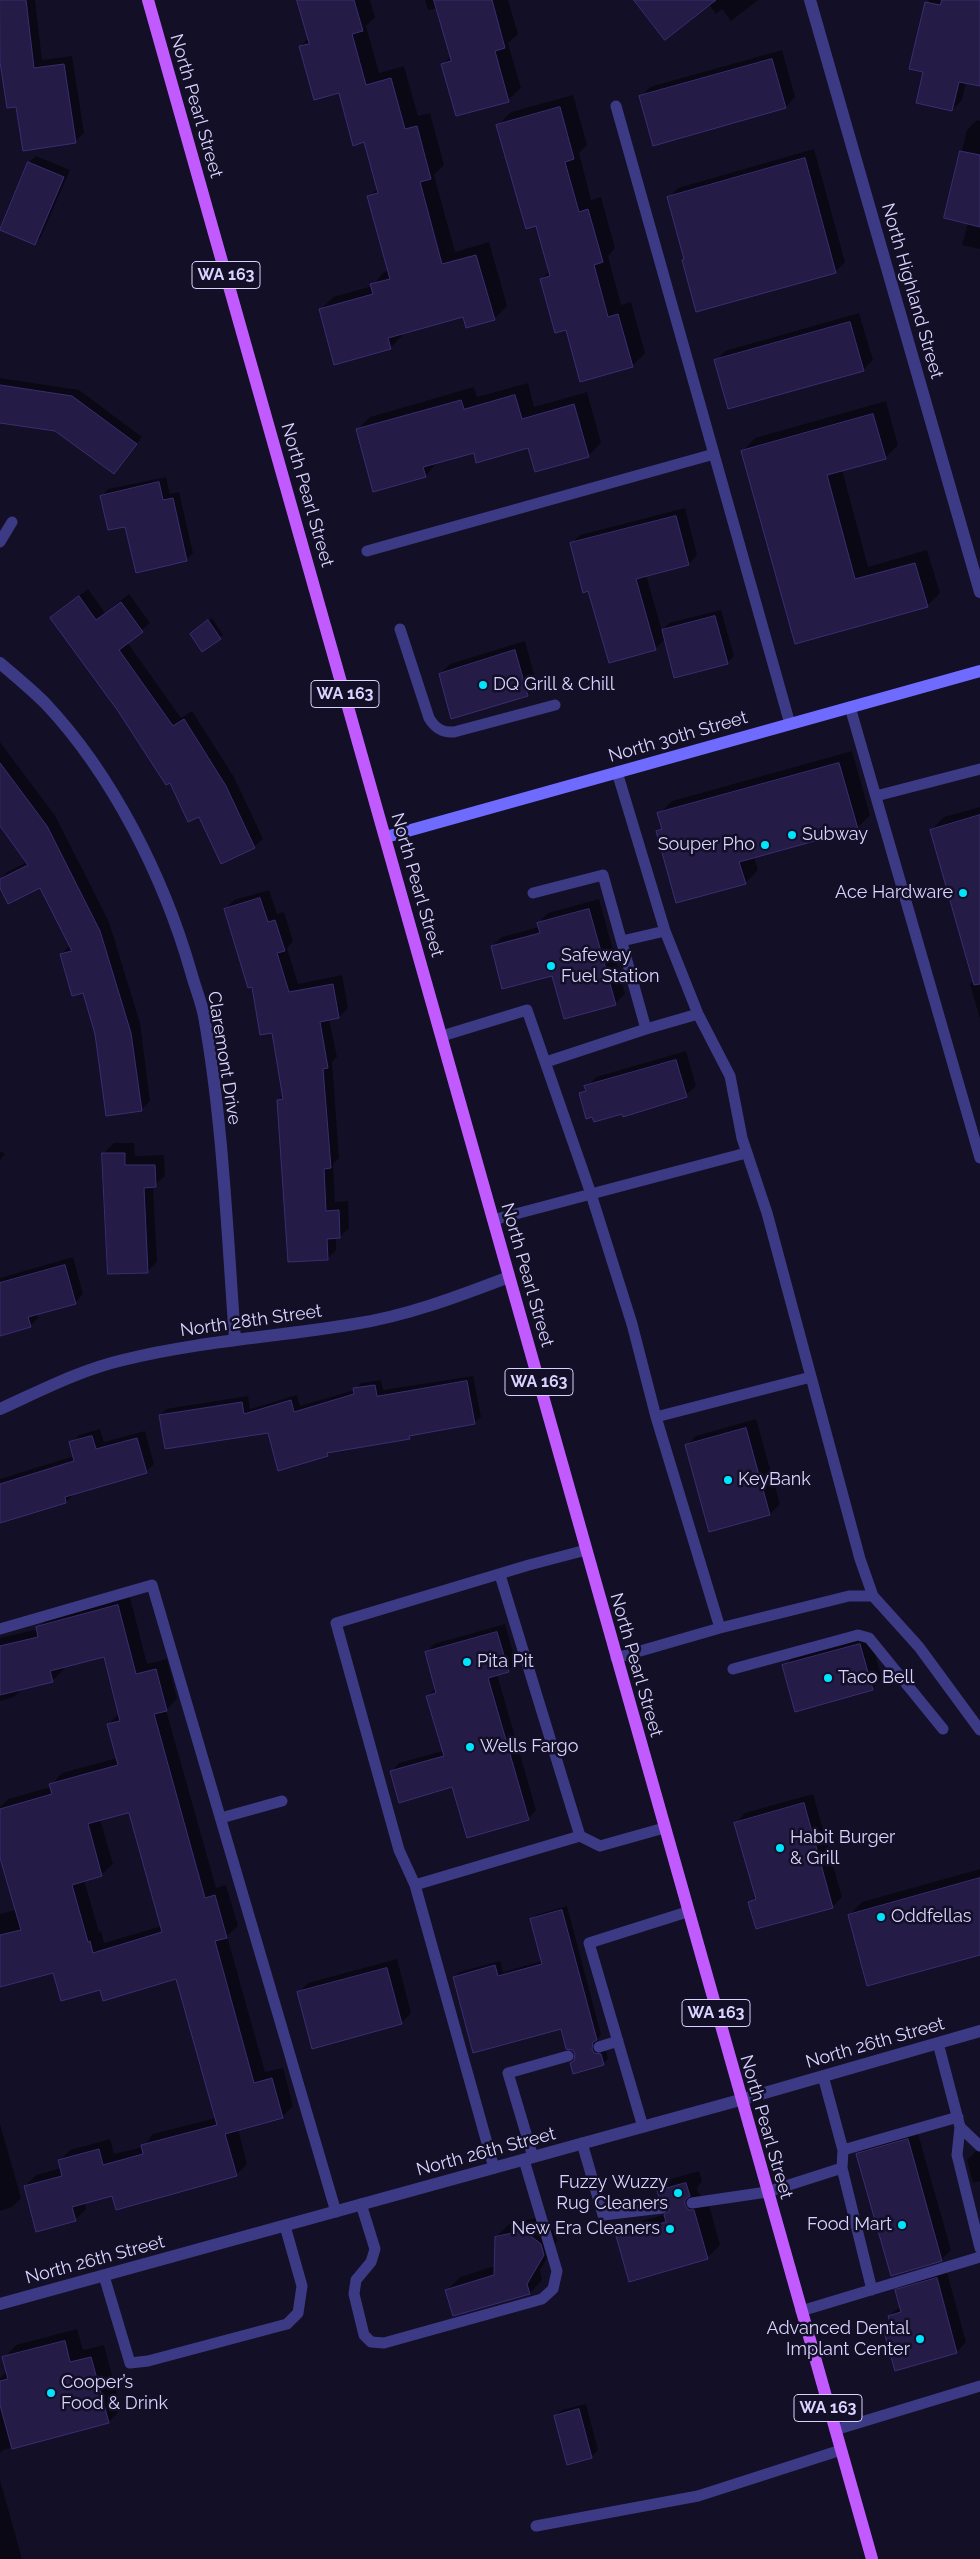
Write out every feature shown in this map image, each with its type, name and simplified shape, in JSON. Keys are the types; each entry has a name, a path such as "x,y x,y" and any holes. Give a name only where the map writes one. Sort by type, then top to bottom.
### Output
{"main road":[{"name":"North Pearl Street","path":"148,0 386,837 740,2100 872,2559"},
{"name":"North 30th Street","path":"386,837 980,671"}],"street":[{"name":"North Highland Street","path":"810,0 980,592"},
{"name":"Claremont Drive","path":"0,663 45,703 101,775 132,827 161,888 183,942 203,1014 216,1100 235,1339"},
{"name":"North 28th Street","path":"0,1409 89,1370 150,1354 235,1339 356,1324 445,1301 509,1277"},
{"name":"North 26th Street","path":"0,2304 740,2100 980,2031"}],"lane":[{"path":"616,106 790,724"},
{"path":"367,551 714,454"},
{"path":"0,542 12,522"},
{"path":"400,629 429,718 442,730 454,732 556,705"},
{"path":"850,707 980,1158"},
{"path":"876,796 980,769"},
{"path":"617,772 665,931 698,1014 730,1076 746,1152 767,1213 860,1559 873,1596 919,1647 980,1730"},
{"path":"533,893 603,875 646,1028"},
{"path":"622,941 665,931"},
{"path":"442,1036 527,1010 591,1194 632,1324 656,1417 720,1628"},
{"path":"546,1062 646,1028 698,1014"},
{"path":"493,1220 746,1152"},
{"path":"656,1417 810,1376"},
{"path":"494,2168 415,1884 399,1850 336,1623 586,1550"},
{"path":"500,1575 580,1836"},
{"path":"0,1630 152,1585 336,2212"},
{"path":"616,1658 720,1628 849,1596 873,1596"},
{"path":"733,1669 864,1636 869,1638 943,1729"},
{"path":"221,1818 282,1801"},
{"path":"415,1884 580,1836 600,1846 664,1828"},
{"path":"643,2127 589,1943 688,1912"},
{"path":"599,2047 618,2041"},
{"path":"938,2043 959,2122 957,2156 980,2248"},
{"path":"361,2204 375,2249 371,2262 356,2280 354,2294 364,2335 371,2342 384,2343 542,2300 553,2288 557,2270 508,2073 568,2056"},
{"path":"823,2076 844,2150 842,2168 872,2290"},
{"path":"959,2122 980,2146"},
{"path":"844,2150 959,2122"},
{"path":"582,2143 603,2216 662,2208"},
{"path":"692,2204 767,2192 842,2168"},
{"path":"104,2276 130,2363 148,2361 287,2324 298,2313 302,2286 285,2226"},
{"path":"801,2311 980,2257"},
{"path":"835,2430 980,2386"},
{"path":"536,2526 698,2496 841,2450"}],"building":[{"path":"0,0 26,0 34,68 64,64 76,143 23,151 16,107 7,108 0,62"},
{"path":"297,0 354,0 363,31 352,34 366,85 391,78 405,129 417,126 431,179 420,182 442,264 476,255 495,320 466,328 463,317 388,338 391,349 334,365 319,309 373,294 370,284 390,279 367,196 378,193 364,142 353,146 339,93 314,100 299,46 309,44"},
{"path":"434,0 492,0 505,48 495,51 509,102 456,116 441,64 451,61"},
{"path":"634,0 716,0 665,40"},
{"path":"942,0 980,0 980,86 959,82 952,111 916,103 923,72 909,69 925,2 940,5"},
{"path":"772,59 786,108 653,146 639,96"},
{"path":"560,107 574,159 565,162 579,212 588,209 603,262 594,265 608,317 618,314 633,367 580,382 566,330 555,333 540,279 550,276 536,226 526,229 496,125"},
{"path":"960,151 980,155 980,227 944,218"},
{"path":"805,158 836,273 696,312 667,197"},
{"path":"28,162 64,177 35,245 0,230"},
{"path":"850,322 864,371 728,409 714,360"},
{"path":"0,385 72,396 137,444 114,474 55,431 0,423"},
{"path":"515,395 522,419 574,404 589,457 535,472 528,448 476,463 474,453 423,467 426,477 373,492 356,429 461,400 464,409"},
{"path":"873,414 886,459 827,475 855,579 915,563 928,607 795,644 741,451"},
{"path":"159,482 163,500 173,498 187,561 136,573 125,527 108,530 100,496"},
{"path":"676,516 689,565 636,579 656,650 609,663 588,591 583,593 570,543"},
{"path":"79,596 96,620 121,602 143,632 119,650 173,726 184,719 226,786 255,848 221,864 199,817 188,822 170,783 166,785 118,711 50,618"},
{"path":"715,616 728,664 674,678 662,630"},
{"path":"208,620 221,639 202,652 190,634"},
{"name":"DQ Grill & Chill","path":"515,650 528,696 451,719 439,674"},
{"path":"0,763 47,826 100,931 131,1033 142,1111 106,1116 95,1034 83,993 72,996 60,954 72,951 40,888 8,904 0,888 0,879 28,865 0,826"},
{"path":"839,763 858,829 739,862 746,884 676,903 656,831 662,829 657,813"},
{"path":"980,815 980,984 974,985 930,830"},
{"path":"260,898 268,922 275,920 285,951 277,953 289,992 333,984 339,1018 320,1022 328,1068 323,1069 331,1168 324,1169 326,1211 339,1210 340,1238 327,1239 328,1260 288,1262 277,1100 283,1099 272,1033 260,1035 252,987 248,988 224,909"},
{"name":"Safeway Fuel Station","path":"589,909 616,1005 564,1019 552,976 502,989 491,946 540,933 537,923"},
{"path":"676,1060 687,1097 623,1117 622,1114 594,1122 592,1117 586,1119 579,1093 586,1091 584,1086"},
{"path":"102,1153 125,1153 125,1165 155,1165 156,1187 144,1188 148,1273 108,1274"},
{"path":"65,1265 76,1304 28,1317 31,1327 0,1336 0,1283"},
{"path":"467,1381 475,1424 409,1436 410,1439 327,1453 328,1456 278,1471 268,1433 165,1449 159,1415 242,1402 244,1414 291,1400 294,1412 354,1394 353,1388 375,1385 377,1396"},
{"name":"KeyBank","path":"746,1428 770,1515 709,1532 685,1445"},
{"path":"92,1436 96,1449 137,1438 147,1473 65,1497 66,1503 0,1523 0,1484 74,1461 69,1442"},
{"path":"118,1605 136,1674 156,1669 167,1711 154,1714 205,1898 215,1895 227,1938 215,1941 254,2083 272,2078 283,2118 225,2134 237,2176 116,2210 112,2196 72,2207 76,2221 36,2232 24,2186 62,2176 58,2160 99,2149 103,2165 143,2154 141,2145 217,2125 176,1979 103,2001 100,1990 61,2001 53,1973 0,1987 0,1935 21,1930 0,1858 0,1809 52,1794 49,1784 118,1765 107,1724 120,1721 104,1657 50,1671 53,1682 0,1695 0,1646 38,1637 36,1627","holes":["129,1813 162,1932 93,1953 90,1941 88,1942 72,1885 102,1876 88,1824"]},
{"path":"497,1632 509,1672 488,1678 529,1820 467,1838 452,1787 399,1803 390,1771 444,1756 426,1696 436,1693 425,1652"},
{"name":"Taco Bell","path":"860,1644 873,1690 795,1712 782,1665"},
{"path":"804,1803 833,1908 756,1929 748,1902 756,1899 734,1823"},
{"path":"980,1878 980,1955 867,1986 848,1915"},
{"path":"562,1910 597,2040 593,2042 592,2049 594,2053 601,2054 604,2065 573,2074 570,2063 574,2061 575,2054 573,2050 566,2049 561,2029 473,2053 453,1977 495,1965 498,1976 542,1964 530,1919"},
{"path":"387,1968 402,2024 312,2049 297,1992"},
{"path":"908,2139 942,2261 891,2276 856,2154"},
{"name":"New Era Cleaners","path":"686,2183 690,2196 685,2200 685,2205 689,2210 694,2210 708,2259 629,2282 616,2236 666,2222 664,2215 669,2211 669,2207 665,2201 660,2201 657,2191"},
{"path":"524,2231 541,2244 544,2255 527,2284 530,2294 453,2316 445,2290 494,2275 495,2237"},
{"name":"Advanced Dental Implant Center","path":"937,2278 957,2353 895,2371 882,2325 890,2323 888,2316 901,2312 895,2290"},
{"name":"Cooper’s Food & Drink","path":"65,2341 70,2362 91,2357 109,2423 12,2449 0,2405 0,2381 8,2379 2,2357"},
{"path":"579,2409 592,2458 567,2465 554,2416"}],"place":[{"name":"DQ Grill & Chill","path":"483,685"},
{"name":"Subway","path":"792,835"},
{"name":"Souper Pho","path":"765,845"},
{"name":"Ace Hardware","path":"963,893"},
{"name":"Safeway Fuel Station","path":"551,966"},
{"name":"KeyBank","path":"728,1480"},
{"name":"Pita Pit","path":"467,1662"},
{"name":"Taco Bell","path":"828,1678"},
{"name":"Wells Fargo","path":"470,1747"},
{"name":"Habit Burger & Grill","path":"780,1848"},
{"name":"Oddfellas","path":"881,1917"},
{"name":"Fuzzy Wuzzy Rug Cleaners","path":"678,2193"},
{"name":"Food Mart","path":"902,2225"},
{"name":"New Era Cleaners","path":"670,2229"},
{"name":"Advanced Dental Implant Center","path":"920,2339"},
{"name":"Cooper’s Food & Drink","path":"51,2393"}]}
